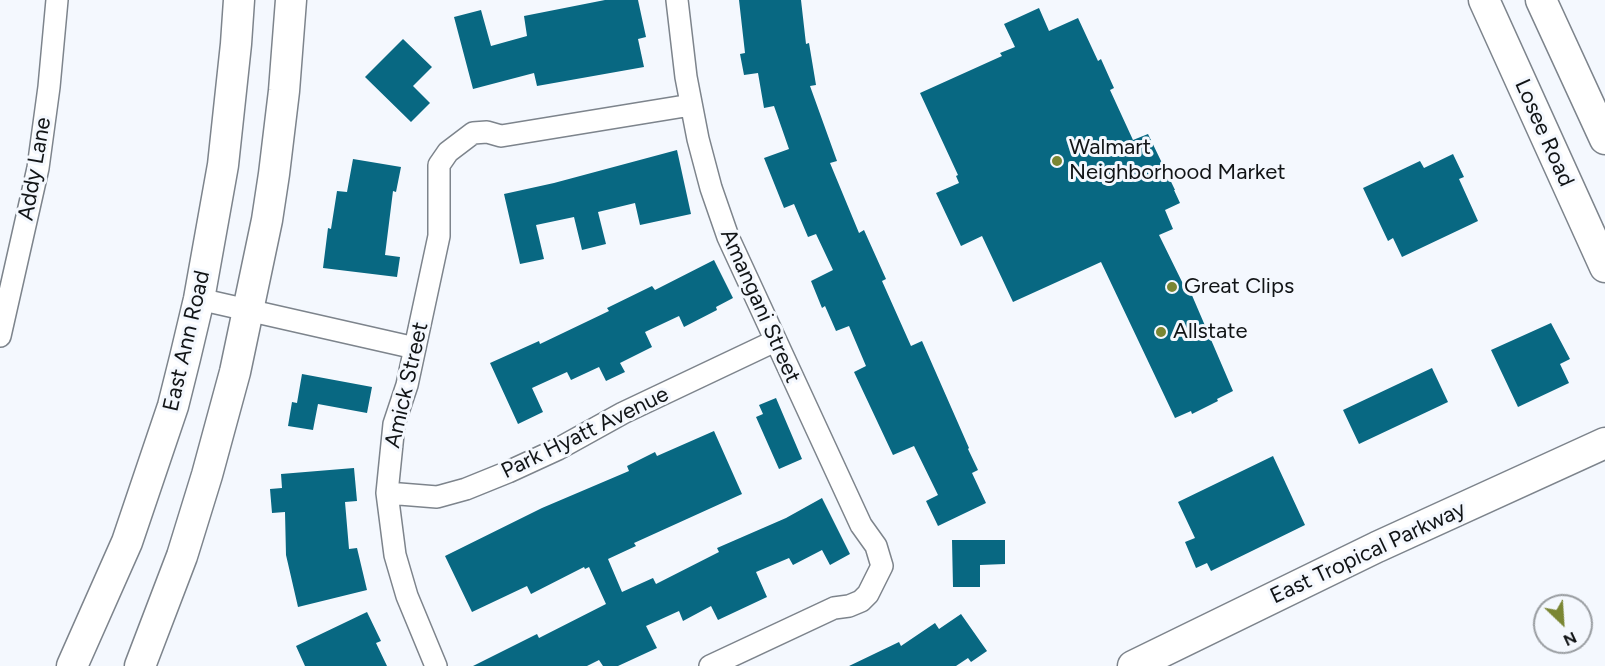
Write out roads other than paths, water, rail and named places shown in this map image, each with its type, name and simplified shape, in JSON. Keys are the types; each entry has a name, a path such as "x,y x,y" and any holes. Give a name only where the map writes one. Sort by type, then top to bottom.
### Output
{"main road":[{"name":"East Ann Road","path":"72,666 111,580 145,491 173,405 199,299 223,165 238,0"},
{"path":"140,666 173,582 194,520 235,372 274,174 284,91 291,0"},
{"name":"Losee Road","path":"1484,0 1605,267"},
{"path":"1541,0 1605,139"},
{"name":"East Tropical Parkway","path":"1133,666 1377,548 1605,443"}],"street":[{"name":"Addy Lane","path":"0,336 38,168 49,87 57,0"},
{"name":"Amangani Street","path":"677,0 686,77 692,105 708,178 728,237 861,525 876,546 882,566 868,594 861,601 849,606 834,608 710,666"},
{"name":"Amick Street","path":"436,666 407,596 395,555 387,493 394,424 407,385 439,236 440,165 448,152 473,133 487,132 501,136 692,105"},
{"path":"199,299 415,348"},
{"name":"Park Hyatt Avenue","path":"387,493 437,497 466,489 558,449 623,413 775,341"}],"place":[{"name":"Walmart Neighborhood Market","path":"1057,161"},
{"name":"Great Clips","path":"1172,287"},
{"name":"Allstate","path":"1161,332"}]}
